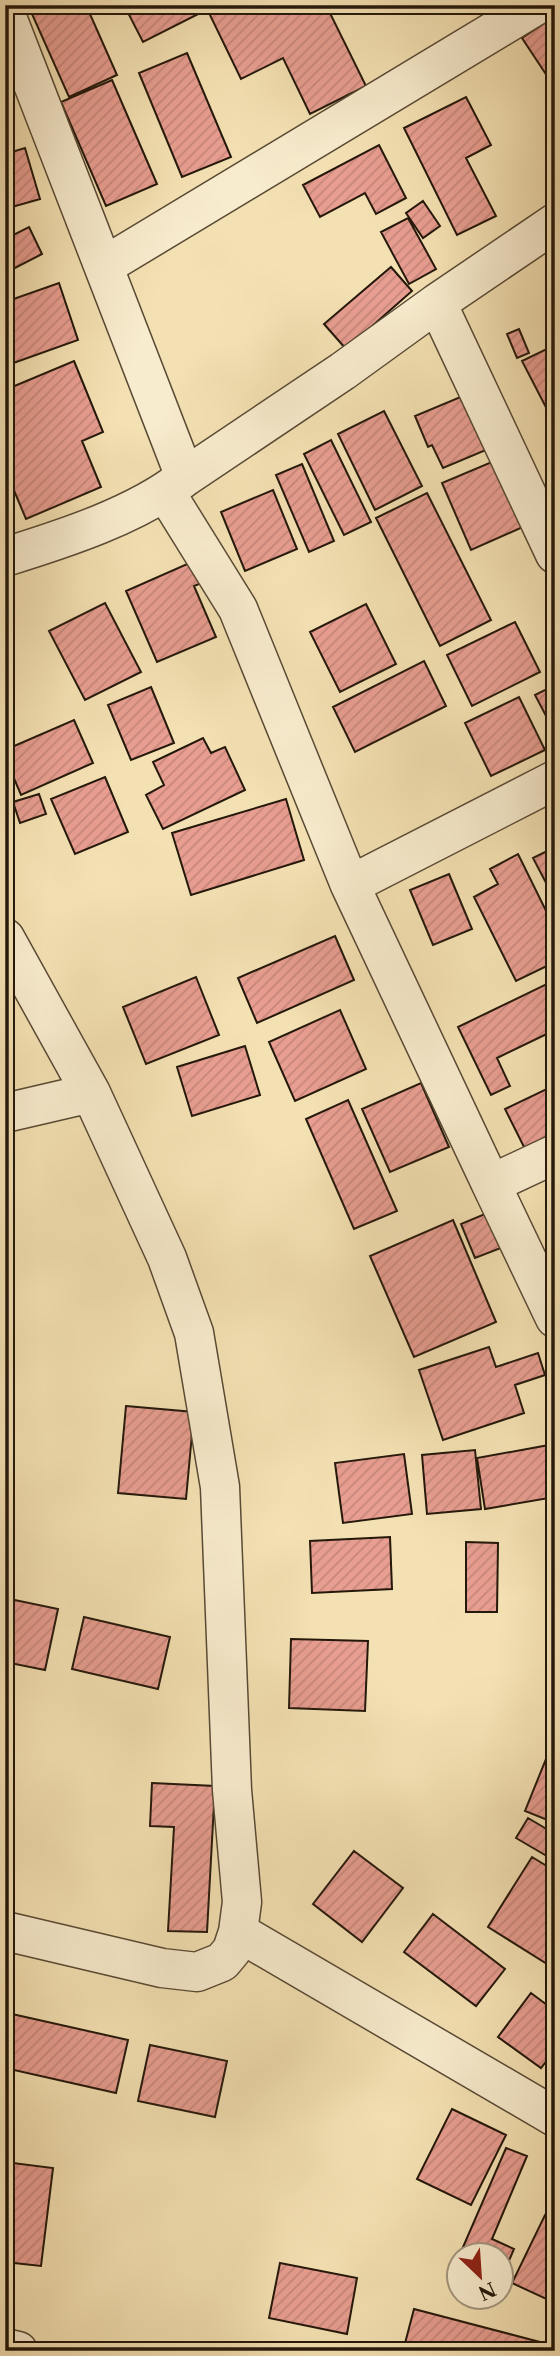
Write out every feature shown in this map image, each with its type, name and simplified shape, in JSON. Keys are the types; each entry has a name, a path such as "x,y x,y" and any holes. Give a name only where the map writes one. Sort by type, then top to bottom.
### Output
{"street":[{"path":"104,266 537,5"},
{"path":"5,12 104,266 175,485 239,609 350,885 555,1318"},
{"path":"5,557 97,525 175,485 555,223"},
{"path":"438,303 555,554"},
{"path":"350,885 555,780"},
{"path":"5,939 91,1093 167,1258 194,1333 220,1487 232,1790 242,1902 238,1932 232,1950 222,1962 197,1972 162,1968 5,1931"},
{"path":"5,1113 91,1093"},
{"path":"491,1184 555,1154"},
{"path":"238,1932 555,2117"},
{"path":"5,2348 18,2351"}],"building":[{"path":"28,5 86,5 117,75 69,97"},
{"path":"124,5 216,5 143,42"},
{"path":"225,5 326,5 366,86 310,114 283,58 241,79 209,13"},
{"path":"555,16 555,88 522,38"},
{"path":"187,53 231,157 182,177 139,73"},
{"path":"112,80 157,184 106,206 61,102"},
{"path":"466,97 491,145 466,158 496,216 457,235 404,128"},
{"path":"379,145 406,198 376,214 365,193 320,217 303,185"},
{"path":"25,148 40,199 5,209 5,154"},
{"path":"423,201 440,226 423,238 406,213"},
{"path":"408,218 436,269 409,284 381,232"},
{"path":"29,227 42,254 5,273 5,239"},
{"path":"391,267 412,291 346,349 324,324"},
{"path":"59,283 78,340 5,366 5,302"},
{"path":"519,329 529,353 517,358 507,334"},
{"path":"555,345 555,417 552,419 522,361"},
{"path":"74,361 103,432 82,441 101,487 26,519 5,469 5,390"},
{"path":"470,393 493,447 443,468 432,445 428,447 415,416"},
{"path":"384,411 422,486 375,510 338,434"},
{"path":"331,440 371,522 344,535 304,454"},
{"path":"506,456 534,522 471,550 442,483"},
{"path":"302,464 334,541 309,552 276,475"},
{"path":"273,490 297,549 245,571 221,512"},
{"path":"427,493 491,620 440,646 376,518"},
{"path":"194,561 204,582 194,586 216,637 157,662 126,591"},
{"path":"105,603 141,672 85,700 49,631"},
{"path":"366,604 396,664 340,692 310,632"},
{"path":"515,622 540,672 472,706 447,655"},
{"path":"424,661 446,706 355,752 333,707"},
{"path":"555,685 555,733 535,695"},
{"path":"151,687 174,743 131,760 108,705"},
{"path":"519,697 545,750 491,776 465,723"},
{"path":"74,720 93,763 21,795 5,757 5,750"},
{"path":"203,738 211,753 225,747 245,790 163,829 146,795 164,785 153,762"},
{"path":"105,777 128,832 75,854 51,799"},
{"path":"39,794 46,814 20,823 13,802"},
{"path":"286,799 304,860 191,895 172,833"},
{"path":"555,847 555,900 533,858"},
{"path":"518,854 555,929 555,962 516,981 474,897 498,884 490,869"},
{"path":"449,874 472,929 433,945 410,890"},
{"path":"335,936 354,980 257,1023 238,978"},
{"path":"196,977 219,1035 146,1064 123,1007"},
{"path":"555,980 555,1030 497,1058 510,1086 491,1095 458,1027"},
{"path":"340,1010 366,1069 295,1101 269,1042"},
{"path":"245,1046 260,1095 192,1116 177,1067"},
{"path":"421,1083 449,1147 390,1172 362,1109"},
{"path":"555,1085 555,1137 526,1151 505,1109"},
{"path":"348,1100 397,1211 354,1229 306,1119"},
{"path":"492,1211 506,1246 475,1258 461,1224"},
{"path":"453,1220 496,1322 414,1357 370,1256"},
{"path":"489,1347 496,1367 538,1353 545,1375 515,1385 524,1413 443,1440 419,1370"},
{"path":"126,1406 194,1412 186,1499 118,1493"},
{"path":"549,1445 555,1497 485,1509 477,1458"},
{"path":"475,1450 481,1509 427,1514 422,1455"},
{"path":"404,1454 412,1514 343,1523 335,1463"},
{"path":"390,1537 392,1589 312,1593 310,1541"},
{"path":"466,1542 498,1543 497,1612 466,1612"},
{"path":"5,1598 58,1609 45,1670 5,1662"},
{"path":"84,1617 170,1637 158,1689 72,1669"},
{"path":"291,1639 368,1641 365,1711 289,1708"},
{"path":"548,1754 555,1757 555,1823 525,1811"},
{"path":"152,1783 215,1786 207,1932 168,1931 174,1827 150,1826"},
{"path":"528,1818 555,1834 555,1840 545,1855 516,1838"},
{"path":"354,1851 403,1888 362,1942 313,1904"},
{"path":"532,1857 555,1871 555,1969 488,1927"},
{"path":"433,1914 505,1969 476,2006 404,1952"},
{"path":"531,1993 555,2011 555,2050 541,2068 498,2037"},
{"path":"12,2014 128,2040 116,2093 5,2068 5,2041"},
{"path":"150,2045 227,2061 215,2117 138,2101"},
{"path":"452,2109 506,2135 471,2205 417,2179"},
{"path":"506,2148 527,2156 492,2239 494,2240 466,2240"},
{"path":"5,2162 53,2168 41,2266 5,2262"},
{"path":"545,2215 555,2220 555,2303 514,2284"},
{"path":"280,2263 357,2278 347,2334 269,2318"},
{"path":"414,2309 540,2342 538,2351 403,2351"}]}
